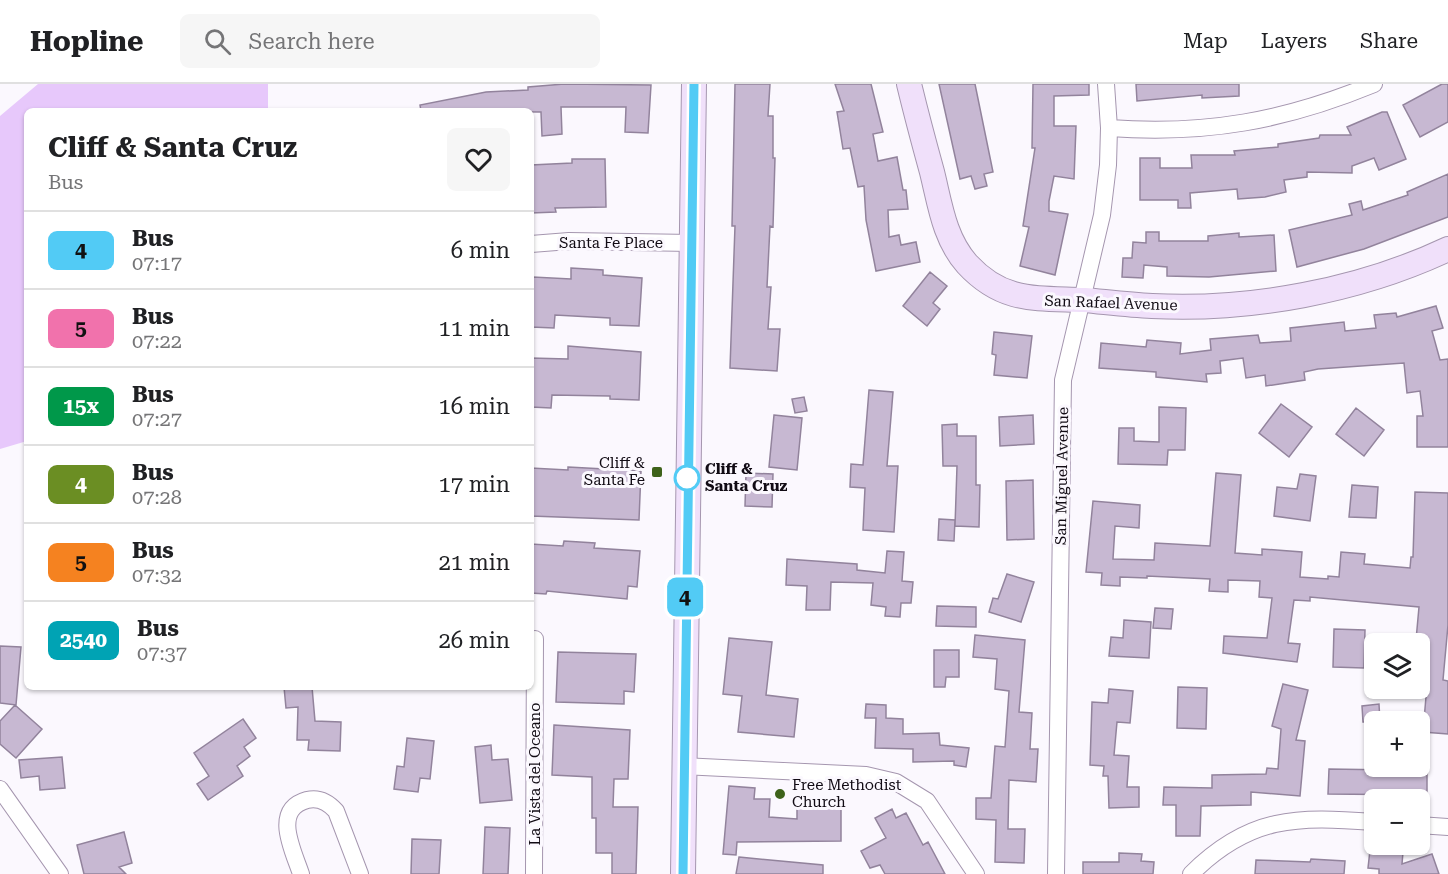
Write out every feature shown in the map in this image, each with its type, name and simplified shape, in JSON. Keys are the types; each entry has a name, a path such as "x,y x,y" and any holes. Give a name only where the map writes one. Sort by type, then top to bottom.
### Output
{"main road":[{"path":"683,874 682,766 694,84"},
{"name":"San Rafael Avenue","path":"909,84 940,211 955,247 966,262 991,284 1026,298 1152,306 1247,302 1345,284 1446,255"}],"street":[{"name":"San Miguel Avenue","path":"1056,874 1063,380 1102,215 1108,165 1109,128 1106,84"},
{"path":"1109,128 1178,129 1268,120 1374,84"},
{"name":"Santa Fe Place","path":"534,244 569,241 692,243"},
{"name":"La Vista del Oceano","path":"534,874 535,639"},
{"path":"682,766 867,775 896,782 927,801 976,874"},
{"path":"0,789 60,874"},
{"path":"301,874 287,830 288,814 298,804 315,800 324,801 336,811 360,874"},
{"path":"1191,874 1228,842 1272,824 1324,818 1364,821"},
{"path":"1430,826 1448,828"}],"shaded area":[{"path":"38,84 268,84 268,108 24,108 24,442 0,449 0,116"}],"building":[{"path":"564,84 651,85 648,133 625,132 626,107 561,107 562,134 542,136 541,112 534,112 534,108 420,108 420,105 486,92 528,90 528,87"},
{"path":"735,84 770,84 768,116 773,116 773,158 775,158 773,227 770,226 767,287 771,287 768,329 780,329 777,371 730,368 735,226 732,226"},
{"path":"835,84 871,84 883,132 873,134 878,161 897,157 903,190 906,190 908,209 888,210 889,237 899,235 901,245 916,242 920,262 876,271 866,220 864,186 858,187 850,148 843,149 837,112 844,111"},
{"path":"939,84 975,84 993,172 984,174 987,186 975,189 971,176 960,179"},
{"path":"1033,84 1089,84 1089,95 1054,96 1054,126 1076,126 1074,179 1054,176 1049,201 1049,211 1068,214 1055,275 1020,266 1029,227 1023,226 1035,148 1032,148"},
{"path":"1136,84 1239,84 1239,96 1202,98 1202,95 1137,101"},
{"path":"1442,84 1448,84 1448,122 1420,137 1403,105"},
{"path":"1387,112 1406,159 1379,170 1374,158 1352,166 1352,173 1307,172 1307,177 1284,180 1286,192 1265,197 1238,199 1237,189 1190,193 1191,208 1178,208 1178,200 1140,200 1140,158 1160,158 1160,168 1192,168 1191,155 1235,155 1234,151 1278,147 1278,144 1319,138 1320,135 1351,135 1347,127"},
{"path":"572,159 605,159 606,207 555,208 556,212 534,213 534,165 572,163"},
{"path":"1448,174 1448,217 1364,249 1297,267 1289,230 1352,215 1349,204 1361,201 1363,210 1408,195 1407,192"},
{"path":"1146,232 1159,232 1159,241 1208,241 1208,236 1239,233 1239,237 1274,235 1276,271 1209,277 1167,276 1167,267 1144,265 1143,278 1122,277 1123,258 1132,258 1133,242 1146,243"},
{"path":"571,268 603,270 603,275 642,278 639,326 610,325 610,318 555,315 554,328 534,327 534,277 571,279"},
{"path":"930,272 947,286 933,303 940,309 927,326 903,306"},
{"path":"1436,306 1443,328 1432,331 1440,360 1448,359 1448,447 1417,447 1417,416 1423,416 1420,391 1407,393 1404,363 1318,369 1304,372 1305,380 1266,386 1265,375 1246,378 1243,358 1220,361 1221,373 1206,374 1207,382 1156,377 1156,372 1099,368 1101,343 1146,347 1147,340 1181,343 1180,354 1211,350 1210,339 1258,335 1260,343 1291,341 1290,328 1344,322 1345,331 1376,328 1374,315 1396,313 1397,317"},
{"path":"994,332 1032,336 1027,378 994,375 996,355 992,354"},
{"path":"568,346 641,352 639,400 610,399 610,396 552,395 551,408 534,407 534,358 568,359"},
{"path":"869,390 893,392 887,466 898,466 894,532 863,530 865,488 850,487 851,464 863,465"},
{"path":"804,397 807,411 795,413 792,399"},
{"path":"1281,404 1312,427 1289,457 1259,433"},
{"path":"1159,407 1186,408 1185,450 1168,450 1167,465 1118,464 1119,428 1134,428 1134,441 1159,442"},
{"path":"1356,408 1384,430 1364,456 1336,434"},
{"path":"774,415 802,418 797,470 769,467"},
{"path":"1033,415 1034,444 1000,446 999,417"},
{"path":"957,424 957,436 976,436 976,485 980,485 979,527 955,526 957,466 943,466 942,425"},
{"path":"568,467 641,471 639,520 534,516 534,468 568,470"},
{"path":"746,473 773,474 772,507 745,506"},
{"path":"1216,473 1241,475 1235,553 1262,555 1262,549 1302,552 1300,577 1328,579 1328,576 1339,577 1341,552 1365,554 1364,564 1410,568 1411,557 1413,557 1415,492 1448,493 1448,625 1443,680 1448,681 1448,734 1430,733 1430,711 1425,711 1426,699 1430,699 1430,633 1417,633 1419,607 1310,597 1310,601 1294,600 1288,643 1300,644 1297,662 1223,653 1224,636 1267,638 1272,598 1259,597 1260,581 1228,580 1228,592 1209,591 1210,579 1120,577 1120,586 1101,585 1102,573 1086,572 1093,501 1140,505 1139,528 1115,526 1113,559 1154,560 1155,543 1210,546"},
{"path":"1300,474 1316,476 1310,521 1274,516 1277,487 1297,489"},
{"path":"1033,480 1034,539 1007,540 1006,481"},
{"path":"1352,485 1378,487 1376,518 1349,517"},
{"path":"939,519 955,520 954,541 938,540"},
{"path":"564,541 595,543 594,548 640,551 637,587 628,586 627,599 547,591 546,594 534,593 534,544 563,546"},
{"path":"887,551 904,552 902,581 913,582 911,603 901,603 900,617 885,616 886,607 871,605 873,583 831,582 830,610 806,610 807,586 786,585 787,559 857,564 857,570 885,573"},
{"path":"1007,574 1034,582 1021,622 989,612 993,598 998,599"},
{"path":"937,606 976,607 976,627 936,626"},
{"path":"1155,608 1173,609 1171,629 1153,628"},
{"path":"1124,620 1151,622 1149,658 1109,656 1111,637 1123,638"},
{"path":"1334,629 1365,630 1364,668 1333,667"},
{"path":"975,635 1025,640 1019,712 1032,713 1030,749 1038,749 1036,782 1009,780 1008,829 1025,829 1024,863 995,862 996,820 976,819 976,798 991,798 995,746 1005,747 1009,691 995,689 997,659 973,657"},
{"path":"729,638 772,642 766,695 798,699 794,737 738,732 742,696 723,694"},
{"path":"0,646 21,647 16,705 0,703"},
{"path":"934,650 959,650 959,677 946,677 945,687 934,687"},
{"path":"558,652 636,654 634,692 624,691 624,704 556,702"},
{"path":"1283,684 1308,690 1296,740 1305,741 1300,796 1251,792 1251,805 1201,806 1200,836 1176,836 1176,805 1163,805 1164,787 1212,788 1212,775 1266,774 1267,768 1278,769 1281,729 1272,726"},
{"path":"1178,687 1207,688 1206,729 1177,728"},
{"path":"1109,689 1133,691 1130,723 1117,722 1114,755 1129,756 1127,787 1139,787 1139,807 1109,808 1108,776 1103,776 1104,766 1090,765 1092,702 1108,703"},
{"path":"284,690 312,690 315,721 341,722 340,751 308,750 309,740 297,740 298,707 286,708"},
{"path":"866,704 886,705 886,718 903,719 903,734 939,733 940,745 969,748 966,767 954,765 954,761 913,762 913,749 875,748 876,718 865,718"},
{"path":"1379,704 1379,711 1364,711 1363,722 1362,706"},
{"path":"15,705 42,729 16,758 0,744 0,721"},
{"path":"243,719 256,738 244,747 250,756 237,766 243,776 208,800 197,784 209,776 194,753"},
{"path":"554,725 630,730 628,779 614,779 613,807 638,807 636,874 612,874 612,853 596,853 596,818 592,818 592,777 552,775"},
{"path":"407,738 434,741 430,779 420,778 418,792 394,789 397,766 404,767"},
{"path":"491,745 492,760 508,759 512,800 480,803 475,747"},
{"path":"62,757 65,788 40,790 39,776 21,778 19,760"},
{"path":"1329,769 1364,770 1364,777 1427,777 1427,789 1364,789 1364,794 1328,794"},
{"path":"729,786 755,788 754,799 770,799 769,817 797,819 797,807 841,807 841,841 737,842 736,855 723,854"},
{"path":"892,809 896,818 906,813 923,845 928,842 945,874 885,874 880,865 870,868 861,851 886,838 875,818"},
{"path":"485,827 510,828 508,874 483,874"},
{"path":"124,832 132,863 119,867 126,874 84,874 77,845"},
{"path":"412,839 441,840 439,874 411,874"},
{"path":"1119,853 1142,854 1141,861 1154,862 1153,874 1083,874 1083,862 1119,862"},
{"path":"1432,854 1439,874 1379,874 1379,869 1368,868 1369,855 1403,855 1402,864"},
{"path":"739,857 823,865 823,874 736,874"},
{"path":"1311,859 1345,861 1344,874 1255,874 1256,860 1310,862"}],"bus line":[{"name":"4","path":"683,874 682,766 694,84"}],"place":[{"name":"Cliff & Santa Fe","path":"657,472"},
{"name":"Cliff & Santa Cruz","path":"687,478"},
{"name":"Free Methodist Church","path":"780,794"}]}
